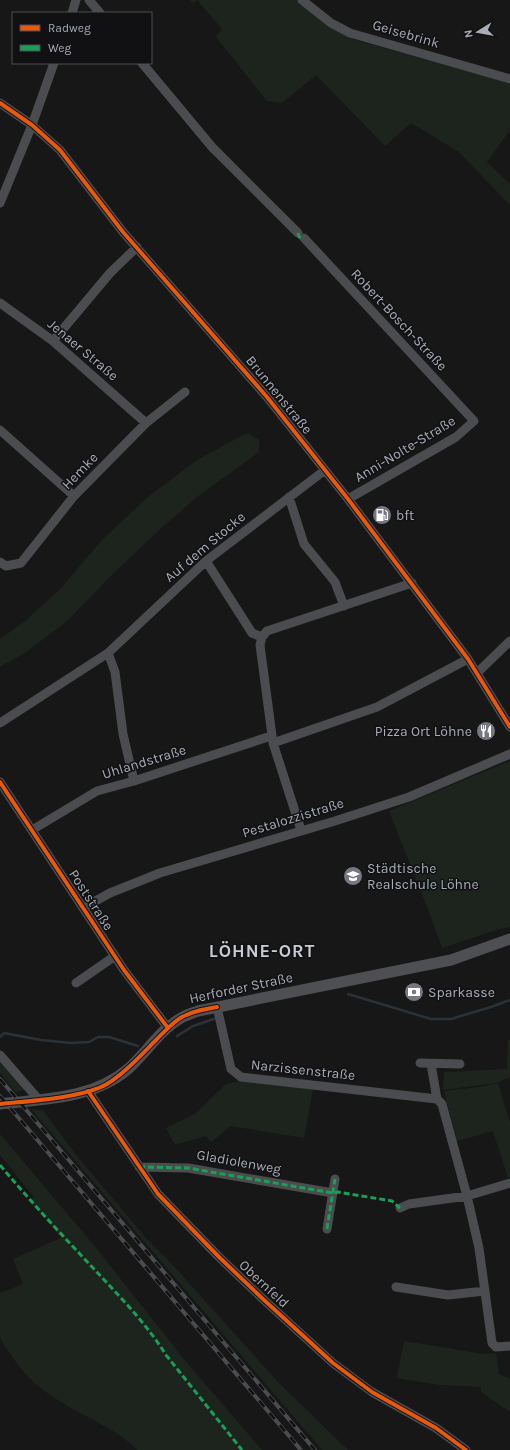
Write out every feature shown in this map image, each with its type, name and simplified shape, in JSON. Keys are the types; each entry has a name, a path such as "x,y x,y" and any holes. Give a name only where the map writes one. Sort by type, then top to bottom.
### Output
{"main road":[{"name":"Herforder Straße","path":"0,1104 39,1100 88,1091 106,1084 128,1069 168,1028 181,1018 198,1011 451,960 510,939"}],"street":[{"path":"72,12 76,0"},
{"path":"89,0 99,12"},
{"name":"Geisebrink","path":"302,0 331,23 350,33 510,79"},
{"path":"0,203 32,125 54,64"},
{"name":"Robert-Bosch-Straße","path":"143,64 212,147 301,235 474,421"},
{"name":"Brunnenstraße","path":"0,103 32,125 60,150 110,216 267,397 348,499 468,659 510,727"},
{"path":"53,341 110,273 137,247"},
{"name":"Jenaer Straße","path":"0,302 53,341 146,423"},
{"name":"Hemke","path":"0,562 6,566 21,563 74,496 146,423 185,392"},
{"name":"Anni-Nolte-Straße","path":"348,499 456,437 474,421"},
{"path":"0,430 74,496"},
{"name":"Auf dem Stocke","path":"0,723 108,653 206,561 325,470"},
{"path":"288,497 304,544 336,582 344,606"},
{"path":"206,561 252,633 262,637"},
{"path":"301,830 272,739 260,645 262,637 267,631 412,583"},
{"path":"477,673 510,641"},
{"path":"108,653 115,672 123,734 134,781"},
{"name":"Uhlandstraße","path":"32,830 97,791 377,707 468,659"},
{"name":"Pestalozzistraße","path":"83,908 110,893 160,873 335,821 409,797 510,754"},
{"name":"Poststraße","path":"0,782 124,970 168,1028"},
{"path":"76,983 115,956"},
{"name":"Narzissenstraße","path":"217,1007 231,1069 241,1077 440,1101"},
{"path":"0,1055 39,1100"},
{"path":"420,1063 460,1064"},
{"path":"431,1064 480,1248 492,1343 496,1347 510,1346"},
{"name":"Obernfeld","path":"88,1091 158,1194 219,1257 333,1363 372,1392 436,1428 466,1450"},
{"name":"Gladiolenweg","path":"139,1167 188,1168 333,1193"},
{"path":"327,1229 335,1178"},
{"path":"400,1208 409,1204 467,1196 510,1183"},
{"path":"396,1287 448,1295 485,1291"}],"shaded area":[{"path":"190,0 197,0 193,3"},
{"path":"197,0 298,0 331,28 355,40 510,83 510,130 487,162 510,184 510,205 459,152 411,123 385,146 316,75 282,103 267,101 216,37 222,29"},
{"path":"247,433 259,440 259,452 197,497 159,530 66,622 26,652 0,667 0,639 24,622 61,588 102,540 148,497 197,460"},
{"path":"510,761 510,927 496,930 442,948 389,811"},
{"path":"508,1040 510,1040 510,1077 496,1083 443,1090 444,1072 507,1069"},
{"path":"0,1061 25,1090 15,1092 0,1073"},
{"path":"239,1081 313,1089 304,1138 231,1126 211,1142 206,1136 175,1145 166,1128 195,1114 226,1084"},
{"path":"498,1083 510,1123 510,1176 508,1178 493,1131 457,1141 444,1091 480,1087"},
{"path":"31,1109 43,1110 76,1155 146,1238 170,1262 280,1384 348,1450 322,1450"},
{"path":"0,1134 93,1244 188,1364 262,1450 137,1450 116,1433 58,1400 28,1377 5,1346 0,1335 0,1293 23,1284 13,1259 61,1238 30,1200 34,1197 0,1155"},
{"path":"404,1341 483,1354 496,1353 499,1374 510,1379 510,1412 481,1392 481,1387 440,1385 397,1378"}],"waterway":[{"path":"348,994 431,1019 451,1019 510,1000"},
{"path":"177,1036 193,1026 214,1019"},
{"path":"0,1037 4,1033 41,1040 71,1043 89,1042 98,1037 109,1037 138,1046"}],"railway":[{"path":"0,1079 315,1450"},
{"path":"0,1096 301,1450"}],"marked path":[{"path":"298,233 299,237 304,238"},
{"path":"0,1165 34,1205 141,1321 166,1355 242,1450"},
{"path":"139,1167 188,1168 333,1193 338,1192 392,1201 400,1208"},
{"path":"327,1229 335,1179"}],"cycle path":[{"path":"0,103 32,125 60,150 123,232 267,397 348,499 468,659 510,727"},
{"path":"0,782 124,970 168,1028"},
{"path":"0,1104 70,1096 97,1089 121,1074 179,1019 204,1009 217,1007"},
{"path":"88,1091 158,1194 219,1257 264,1300 333,1363 372,1392 436,1428 466,1450"}],"place":[{"name":"bft","path":"382,515"},
{"name":"Pizza Ort Löhne","path":"486,731"},
{"name":"Städtische Realschule Löhne","path":"353,876"},
{"name":"Sparkasse","path":"414,992"}],"district":[{"name":"LÖHNE-ORT","path":"262,951"}]}
